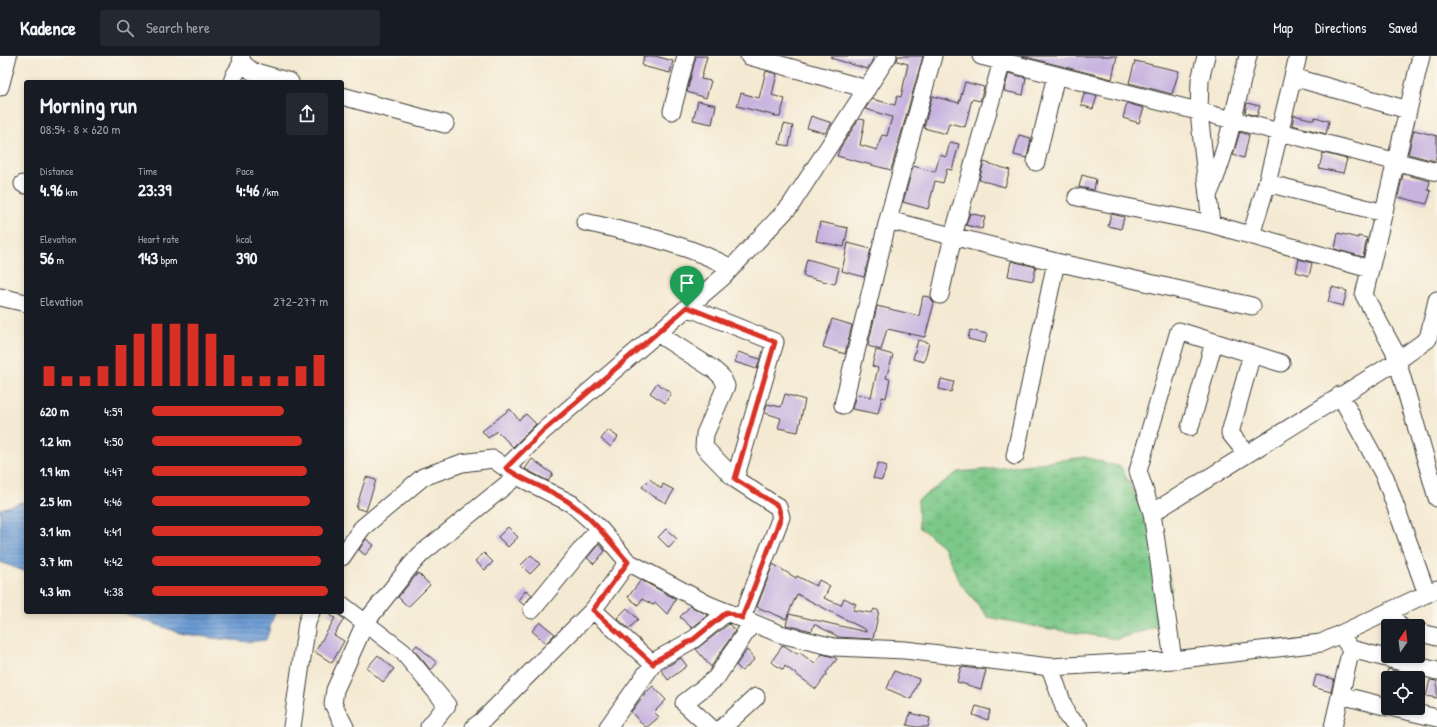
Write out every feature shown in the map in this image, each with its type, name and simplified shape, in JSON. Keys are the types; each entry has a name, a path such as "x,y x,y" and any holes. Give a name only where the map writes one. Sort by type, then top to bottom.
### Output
{"street":[{"path":"1,81 8,56"},
{"path":"672,110 686,56"},
{"path":"749,56 867,89"},
{"path":"345,727 333,704 335,690 365,623 411,565 421,554 511,472 542,432 731,268 790,206 888,56"},
{"path":"842,405 888,220 933,56"},
{"path":"981,56 1437,172"},
{"path":"1206,56 1200,80 1199,112 1212,224"},
{"path":"1208,195 1216,176 1248,56"},
{"path":"1251,235 1266,183 1298,56"},
{"path":"1421,56 1364,295 1394,350 1432,457 1437,498"},
{"path":"233,80 241,59 252,71 283,80"},
{"path":"940,295 953,236 1002,61"},
{"path":"1036,162 1056,75"},
{"path":"1293,77 1408,110"},
{"path":"344,97 445,124"},
{"path":"1266,183 1384,213"},
{"path":"1077,198 1212,224 1370,269"},
{"path":"888,220 1056,262 1252,306"},
{"path":"585,222 679,247 717,260 731,268"},
{"path":"1015,456 1056,262"},
{"path":"0,297 24,303"},
{"path":"1152,513 1246,453 1397,361 1433,337 1437,300"},
{"path":"687,307 775,342 735,479"},
{"path":"1173,660 1152,513 1138,471 1179,331 1281,363"},
{"path":"657,333 713,369 722,377 726,386 705,434 704,447 735,479 778,506 781,517 716,678 684,703 710,727"},
{"path":"1190,427 1214,342"},
{"path":"1246,453 1230,433 1252,354"},
{"path":"344,554 362,528 423,477 462,463 493,458 511,472 572,504 599,528 628,562 707,604 740,618 780,634 834,647 905,650 1050,667 1173,660 1321,643 1432,592 1385,477 1340,396"},
{"path":"532,610 599,528"},
{"path":"474,727 482,721 593,610 628,562"},
{"path":"344,607 403,652 447,705 430,727"},
{"path":"593,610 653,664"},
{"path":"1388,612 1394,619"},
{"path":"292,727 310,614"},
{"path":"614,724 655,661 694,639 740,618"},
{"path":"1340,634 1351,649 1437,671"},
{"path":"1425,634 1437,637"},
{"path":"1333,727 1351,649"},
{"path":"1050,667 1067,716 1072,725"},
{"path":"1340,696 1381,705"},
{"path":"723,727 756,697"},
{"path":"1424,715 1437,718"}],"green space":[{"path":"1084,457 1121,467 1162,548 1172,588 1156,627 1117,639 1044,628 988,617 961,584 943,546 919,527 918,500 958,472 1003,468"}],"water":[{"path":"24,502 24,571 0,562 0,509"},
{"path":"127,614 274,614 266,640 250,642 183,634"}],"building":[{"path":"644,56 655,56 673,61 670,73 642,66"},
{"path":"696,56 707,56 701,79 711,81 706,98 687,92"},
{"path":"831,56 874,56 867,69 831,58"},
{"path":"898,56 923,56 891,170 837,156 840,148 859,119 865,120 860,145 877,150 882,135 887,136 892,117 865,109 872,99 895,105 897,96 901,97 908,64 897,61"},
{"path":"1022,56 1117,56 1112,79"},
{"path":"1135,61 1179,71 1172,94 1129,83"},
{"path":"766,71 777,74 772,95 785,99 780,117 737,106 741,93 759,98"},
{"path":"1009,73 1026,78 1023,95 1004,91"},
{"path":"965,82 984,87 980,101 972,99 965,127 949,123 946,134 924,128 932,96 959,103"},
{"path":"1084,93 1097,96 1093,109 1081,105"},
{"path":"698,101 716,105 712,124 693,120"},
{"path":"1127,103 1144,108 1139,123 1123,118"},
{"path":"1247,103 1260,106 1257,116 1245,113"},
{"path":"1294,115 1314,120 1315,117 1329,121 1326,134 1292,125"},
{"path":"811,116 832,123 825,133 807,128"},
{"path":"784,124 793,126 789,146 779,144"},
{"path":"1414,130 1437,136 1437,152 1435,161 1408,154"},
{"path":"1240,132 1249,135 1244,158 1233,155"},
{"path":"1019,135 1031,138 1027,158 1014,155"},
{"path":"950,142 959,144 952,170 947,169 943,183 935,181 928,209 903,202 913,166 935,172 940,155 946,157"},
{"path":"1323,153 1347,159 1343,173 1319,168"},
{"path":"984,162 1010,170 1005,187 979,180"},
{"path":"1403,174 1430,181 1428,190 1431,191 1427,204 1398,197"},
{"path":"1082,175 1096,179 1094,190 1079,187"},
{"path":"970,213 985,217 982,229 966,225"},
{"path":"1111,214 1124,217 1121,229 1108,226"},
{"path":"820,222 848,228 844,247 816,241"},
{"path":"1338,233 1358,238 1358,236 1367,238 1363,257 1335,249"},
{"path":"848,243 871,249 864,277 842,271"},
{"path":"807,259 839,268 835,284 803,276"},
{"path":"1299,259 1312,263 1309,276 1296,272"},
{"path":"1011,261 1036,267 1033,281 1008,276"},
{"path":"1332,287 1347,291 1343,306 1328,302"},
{"path":"923,296 930,297 934,303 925,337 887,329 881,350 868,346 877,306 919,316"},
{"path":"832,319 852,325 845,354 823,347"},
{"path":"970,330 987,334 985,343 968,339"},
{"path":"918,340 929,343 924,362 913,359"},
{"path":"876,350 893,355 886,378 890,379 886,398 882,397 878,414 852,409 856,394 871,397 878,368 872,366"},
{"path":"738,352 760,359 757,369 735,362"},
{"path":"941,379 954,382 951,392 939,389"},
{"path":"657,383 671,393 665,403 650,393"},
{"path":"785,394 805,400 798,432 778,428 781,418 765,413 767,404 781,407"},
{"path":"510,409 519,420 526,414 536,424 513,447 497,431 488,438 482,431"},
{"path":"608,430 618,437 611,447 601,439"},
{"path":"532,459 553,474 548,481 525,469"},
{"path":"878,463 887,466 882,480 873,478"},
{"path":"366,477 376,480 366,511 356,508"},
{"path":"650,479 661,489 663,484 674,490 666,503 653,496 642,487"},
{"path":"508,527 518,537 508,547 498,537"},
{"path":"666,529 677,539 669,548 658,537"},
{"path":"366,539 374,545 365,555 359,550"},
{"path":"599,544 605,551 594,564 587,558"},
{"path":"484,553 493,562 485,570 475,561"},
{"path":"531,555 540,564 530,574 521,565"},
{"path":"773,564 796,578 797,576 816,586 819,580 830,586 824,598 841,605 844,598 856,604 853,610 872,613 874,609 879,611 873,639 837,637 814,624 812,631 786,625 789,614 866,632 866,630 797,594 786,619 757,607"},
{"path":"418,573 430,585 408,607 398,597"},
{"path":"641,580 676,599 667,614 656,603 653,605 642,599 638,605 628,597"},
{"path":"526,590 532,595 524,605 518,600"},
{"path":"690,606 708,615 692,628 680,617"},
{"path":"627,608 638,619 629,629 617,618"},
{"path":"329,614 338,614 344,619 334,635 344,641 332,663 315,652 335,618"},
{"path":"540,622 555,634 546,643 532,631"},
{"path":"729,624 735,631 711,667 696,649"},
{"path":"417,645 437,663 431,670 413,649"},
{"path":"783,645 797,654 799,652 815,664 822,654 837,659 816,689 785,666 783,670 771,662"},
{"path":"747,650 755,659 742,671 736,665"},
{"path":"378,655 394,669 383,682 367,668"},
{"path":"681,658 687,666 668,680 661,670"},
{"path":"961,667 986,670 981,689 957,682"},
{"path":"894,671 919,679 911,699 887,689"},
{"path":"1316,675 1334,679 1331,692 1313,687"},
{"path":"1430,680 1437,681 1437,698 1426,696"},
{"path":"653,686 666,700 654,712 659,717 645,727 631,712 645,695 644,694"},
{"path":"976,706 990,710 988,720 973,715"},
{"path":"910,713 930,718 928,727 907,725"}],"route":[{"path":"687,307 775,342 735,479 778,506 781,517 742,618 727,612 694,639 655,661 653,664 593,610 628,562 599,528 572,504 517,476 506,468 542,432 687,307"}]}
